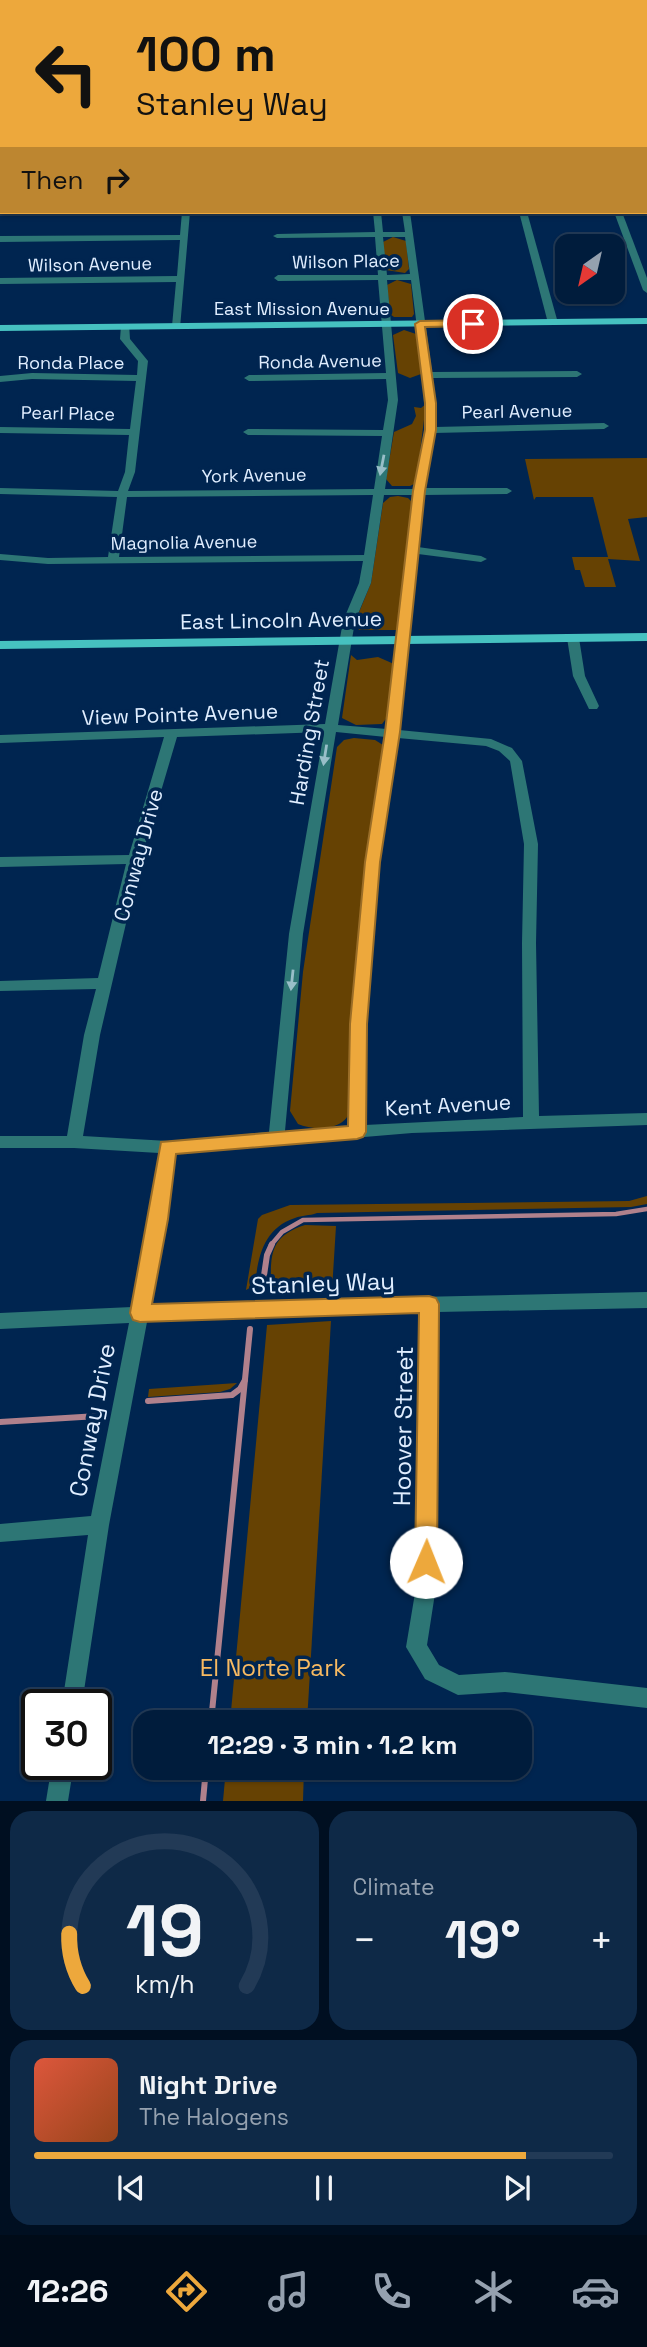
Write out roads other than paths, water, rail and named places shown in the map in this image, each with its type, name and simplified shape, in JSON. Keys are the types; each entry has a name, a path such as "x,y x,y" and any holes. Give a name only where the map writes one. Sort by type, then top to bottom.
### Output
{"main road":[{"name":"East Mission Avenue","path":"0,328 647,321"},
{"name":"East Lincoln Avenue","path":"0,645 647,637"}],"street":[{"path":"177,326 187,214"},
{"name":"Harding Street","path":"276,1138 296,934 349,621 365,583 393,400 377,214"},
{"path":"357,1132 358,1024 371,876 393,732 419,491 430,430 428,375 406,214"},
{"path":"524,214 553,323"},
{"path":"619,214 647,290"},
{"path":"277,236 409,234"},
{"path":"0,239 184,237"},
{"name":"Wilson Place","path":"278,278 414,277"},
{"name":"Wilson Avenue","path":"0,281 181,279"},
{"path":"113,560 122,494 130,472 143,361 125,339 126,326"},
{"path":"428,375 578,374"},
{"name":"Ronda Place","path":"0,379 33,376 142,378"},
{"name":"Ronda Avenue","path":"248,378 393,376"},
{"name":"Pearl Avenue","path":"430,430 604,426"},
{"name":"Pearl Place","path":"0,430 135,432"},
{"path":"248,432 388,433"},
{"name":"York Avenue","path":"0,491 122,494 508,491"},
{"path":"414,550 481,559"},
{"name":"Magnolia Avenue","path":"0,557 48,561 368,558"},
{"path":"573,638 579,676 593,706"},
{"name":"View Pointe Avenue","path":"0,739 330,728 497,744 511,752 516,761 531,844 531,1122"},
{"name":"Conway Drive","path":"74,1142 92,1035 104,983 134,859 172,733"},
{"path":"0,862 134,859"},
{"path":"0,986 104,983"},
{"name":"Kent Avenue","path":"0,1142 74,1142 168,1147 412,1126 647,1119"},
{"name":"Conway Drive","path":"74,1689 99,1525 158,1219 168,1147"},
{"name":"Stanley Way","path":"0,1321 140,1313 647,1300"},
{"name":"Hoover Street","path":"429,1304 426,1587 416,1647 432,1672 458,1685 505,1682 647,1698"},
{"path":"0,1533 99,1525"},
{"path":"57,1801 60,1780"}],"waterway":[{"path":"271,1245 282,1232 303,1220 616,1214 647,1209"},
{"path":"262,1289 267,1255 272,1244"},
{"path":"245,1380 250,1329"},
{"path":"148,1401 232,1395 240,1389 245,1380"},
{"path":"212,1710 245,1380"},
{"path":"0,1422 98,1416"},
{"path":"203,1801 205,1780"}],"park label":[{"name":"El Norte Park","path":"273,1667"}]}
